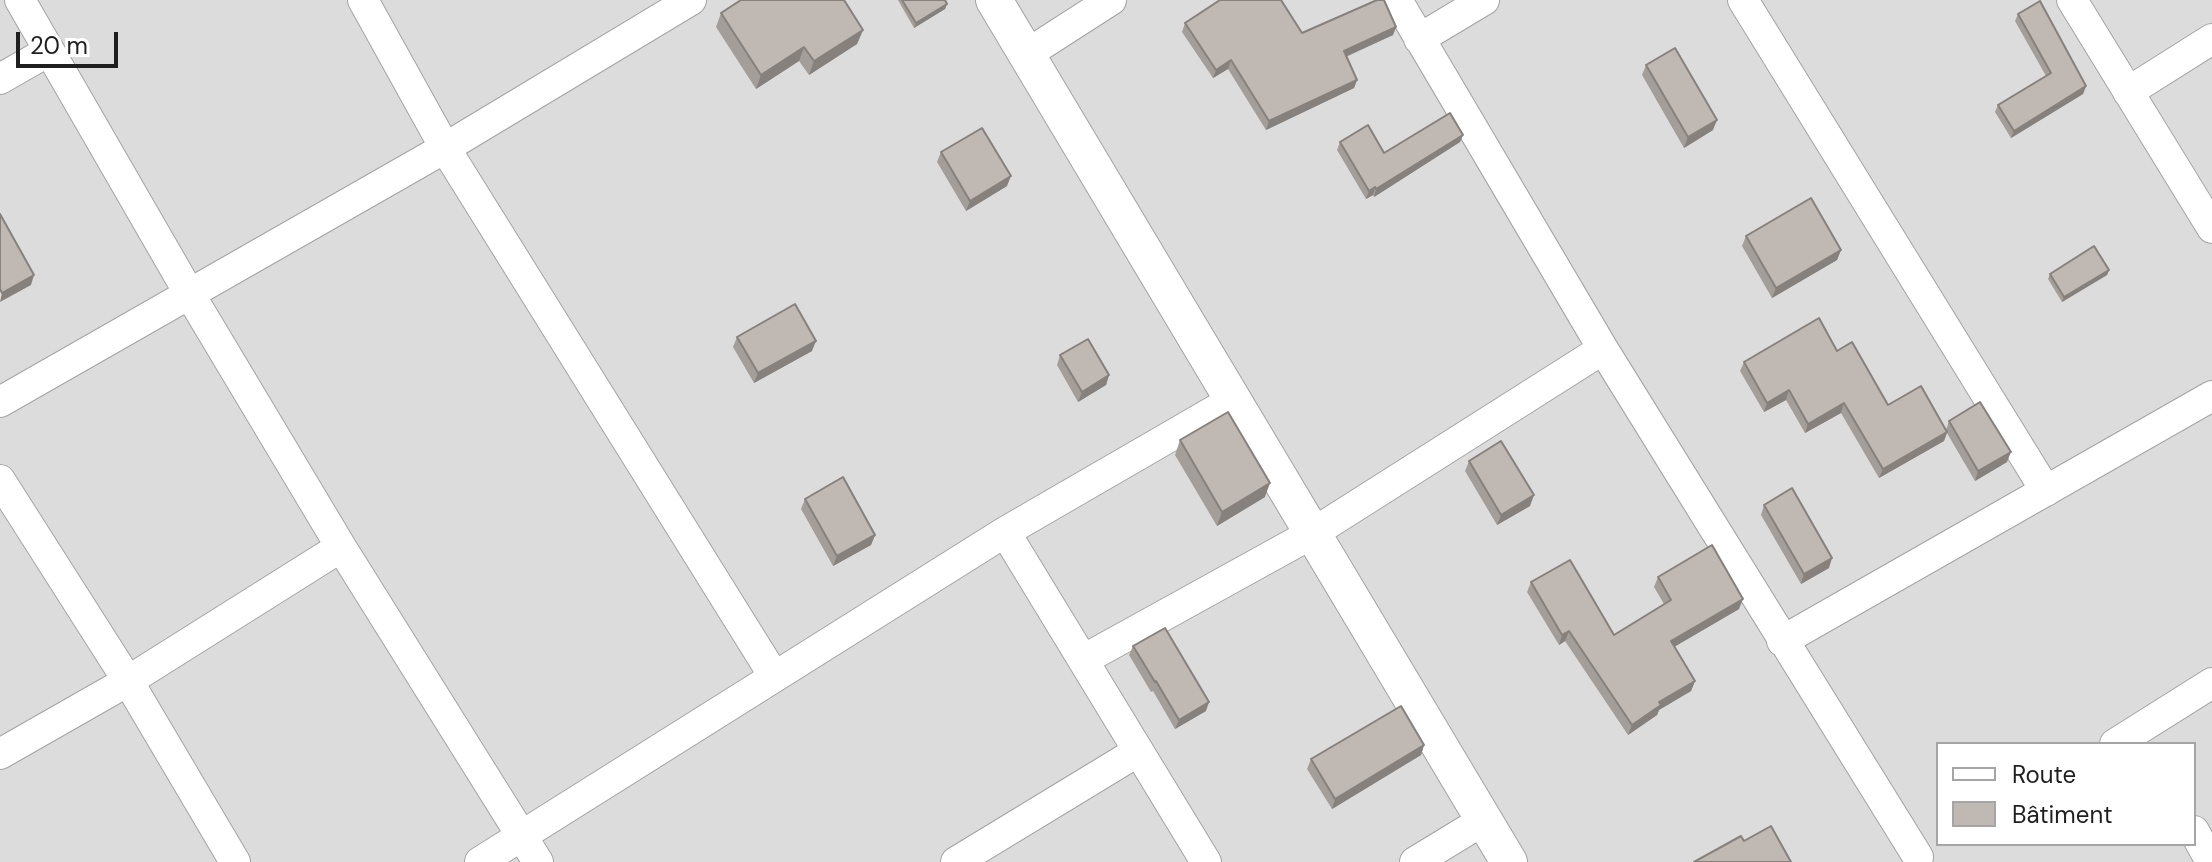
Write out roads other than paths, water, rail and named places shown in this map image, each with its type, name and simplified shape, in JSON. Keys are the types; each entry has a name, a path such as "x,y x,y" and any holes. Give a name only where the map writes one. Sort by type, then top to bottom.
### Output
{"street":[{"path":"20,0 47,52 341,547 531,850"},
{"path":"363,0 445,148 774,676"},
{"path":"994,0 1509,862"},
{"path":"1027,54 1111,0"},
{"path":"1397,0 1603,349 1782,641 1923,854"},
{"path":"1419,39 1484,0"},
{"path":"1743,0 2046,491"},
{"path":"2072,0 2212,228"},
{"path":"0,402 445,148 680,3"},
{"path":"2128,92 2212,39"},
{"path":"0,79 47,52"},
{"path":"1083,660 1313,533 1603,349"},
{"path":"1782,641 2212,396"},
{"path":"480,862 531,850 774,676 1005,532 1233,400"},
{"path":"0,480 128,681 235,862"},
{"path":"1005,532 1206,862"},
{"path":"0,754 128,681 341,547"},
{"path":"2134,739 2212,683"},
{"path":"956,862 1137,752"},
{"path":"1415,862 1484,820"},
{"path":"2196,835 2211,862"}]}
